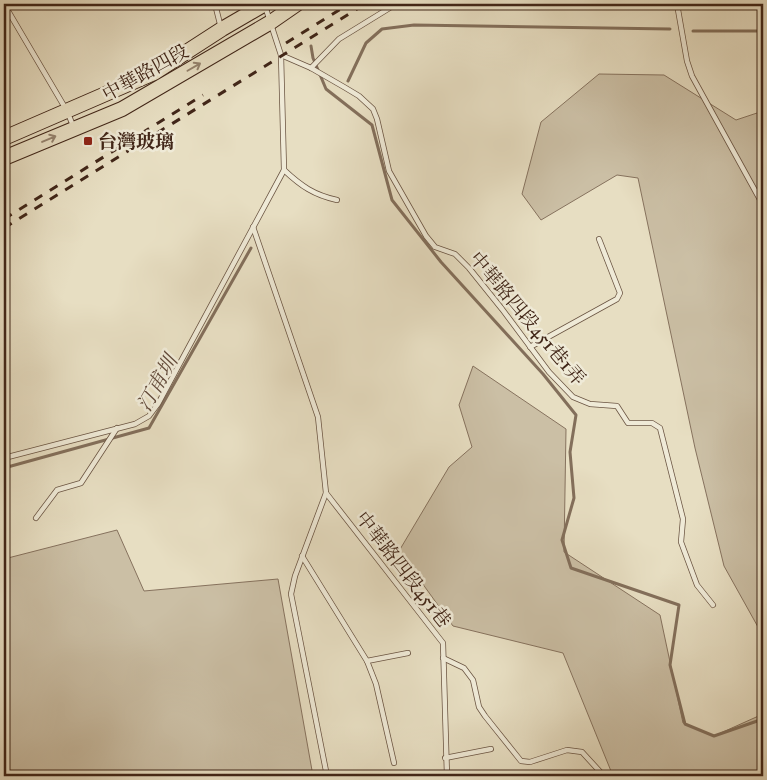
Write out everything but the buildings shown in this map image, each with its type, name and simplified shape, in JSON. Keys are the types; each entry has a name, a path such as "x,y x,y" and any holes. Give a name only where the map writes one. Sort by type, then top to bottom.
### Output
{"main road":[{"name":"中華路四段","path":"4,138 154,73 265,4"},
{"name":"中華路四段","path":"4,158 122,109 271,22 297,4"}],"lane":[{"path":"4,4 67,111 74,129"},
{"path":"215,4 222,29"},
{"path":"4,458 135,424 149,416 158,404 284,170 281,55 265,4"},
{"path":"311,68 339,39 396,4"},
{"path":"677,4 687,61 692,76 763,205"},
{"name":"中華路四段451巷1弄","path":"281,55 326,76 358,96 373,109 389,172 426,236 435,247 455,254 469,268 548,372 573,397 590,404 617,406 628,423 652,423 660,428 683,519 681,542 697,585 713,604"},
{"path":"284,170 300,186 322,197 337,200"},
{"path":"253,227 318,417 326,493 295,576 291,594 327,776"},
{"path":"530,347 617,299 620,293 600,239"},
{"path":"36,518 57,490 81,483 117,428"},
{"name":"中華路四段451巷","path":"326,493 443,643 447,776"},
{"path":"302,556 367,661 376,684 394,763"},
{"path":"367,661 408,653"},
{"path":"443,658 464,668 473,680 482,712 520,761 530,762 567,750 582,752 604,776"},
{"path":"445,758 491,749"}],"shaded area":[{"path":"599,74 664,75 736,120 763,111 763,636 724,566 695,448 638,178 617,175 541,220 522,194 541,122"},
{"path":"473,366 566,429 564,552 660,615 683,723 714,736 763,714 763,776 613,776 563,653 453,626 399,551 449,467 472,447 459,405"},
{"path":"117,530 144,591 278,579 313,776 4,776 4,559"}],"waterway":[{"name":"汀甫圳","path":"348,81 366,43 382,29 414,25 670,29"},
{"name":"汀甫圳","path":"693,31 761,31 763,27"},
{"path":"311,46 313,58 326,89 372,125 392,200 441,262 543,374 576,415 570,452 574,498 562,540 571,568 679,605 670,665 685,724 714,736 763,719"},
{"name":"汀甫圳","path":"4,468 149,428 251,248"}],"railway":[{"path":"286,43 349,4"},
{"path":"4,228 365,4"},
{"path":"4,219 203,95"}],"place":[{"name":"台灣玻璃","path":"88,141"}]}
